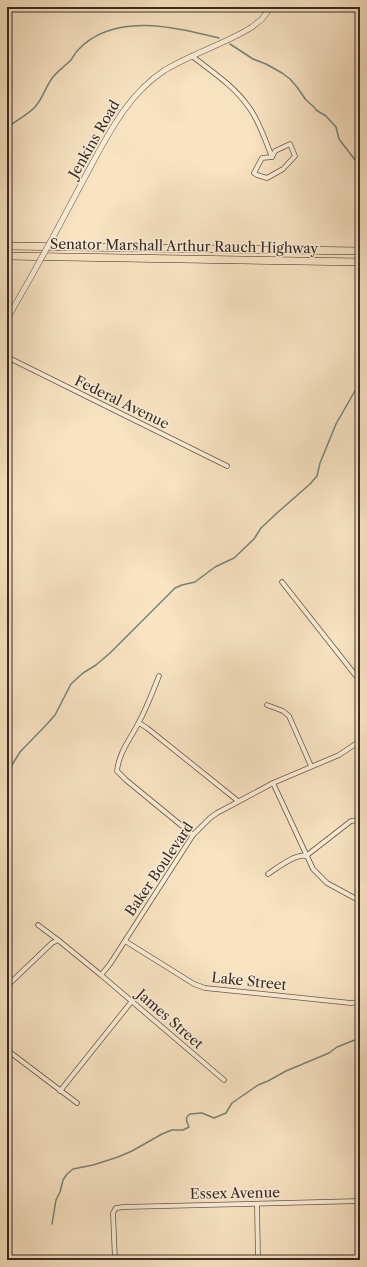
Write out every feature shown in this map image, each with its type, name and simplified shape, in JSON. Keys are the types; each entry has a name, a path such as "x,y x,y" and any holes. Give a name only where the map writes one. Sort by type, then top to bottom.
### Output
{"highway":[{"name":"Senator Marshall Arthur Rauch Highway","path":"7,246 360,251"},
{"name":"Senator Marshall Arthur Rauch Highway","path":"7,256 360,262"}],"street":[{"name":"Jenkins Road","path":"7,319 110,131 126,106 151,80 172,66 247,30 262,18 271,7"},
{"path":"192,56 236,92 248,106 259,126 272,157"},
{"path":"290,144 295,156 283,170 267,178 254,173 262,158 272,157 275,150 290,144"},
{"name":"Federal Avenue","path":"7,357 227,466"},
{"path":"282,582 360,681"},
{"path":"159,676 139,723 123,751 118,763 117,771 193,835"},
{"path":"267,705 284,711 289,716 311,766"},
{"path":"139,723 238,801"},
{"name":"Baker Boulevard","path":"101,974 125,941 193,835 210,818 238,801 273,783 339,755 360,741"},
{"path":"273,783 313,869 323,880 360,901"},
{"path":"268,874 297,857 302,855 306,856 351,821 360,820"},
{"name":"James Street","path":"38,924 101,974 224,1080"},
{"path":"7,986 52,943 58,940"},
{"name":"Lake Street","path":"125,941 194,984 206,988 350,1003 360,1002"},
{"path":"60,1091 132,1001"},
{"path":"7,1050 77,1103"},
{"name":"Essex Avenue","path":"115,1260 113,1213 116,1208 360,1201"},
{"path":"257,1204 258,1260"}],"waterway":[{"path":"7,128 34,108 40,101 53,77 71,60 78,50 93,38 109,31 127,27 164,27 219,38"},
{"path":"230,44 253,59 266,64 290,79 306,100 316,110 326,116 336,127 339,139 355,160 360,163"},
{"path":"7,773 20,752 55,715 71,684 110,653 175,588 195,582 215,567 234,558 254,539 261,528 310,484 317,476 320,463 336,424 360,382"},
{"path":"52,1224 56,1200 63,1180 73,1169 93,1165 118,1157 162,1134 172,1130 183,1130 189,1127 187,1119 190,1114 202,1113 214,1118 226,1113 232,1103 258,1085 286,1071 329,1053 337,1047 360,1038"}]}
